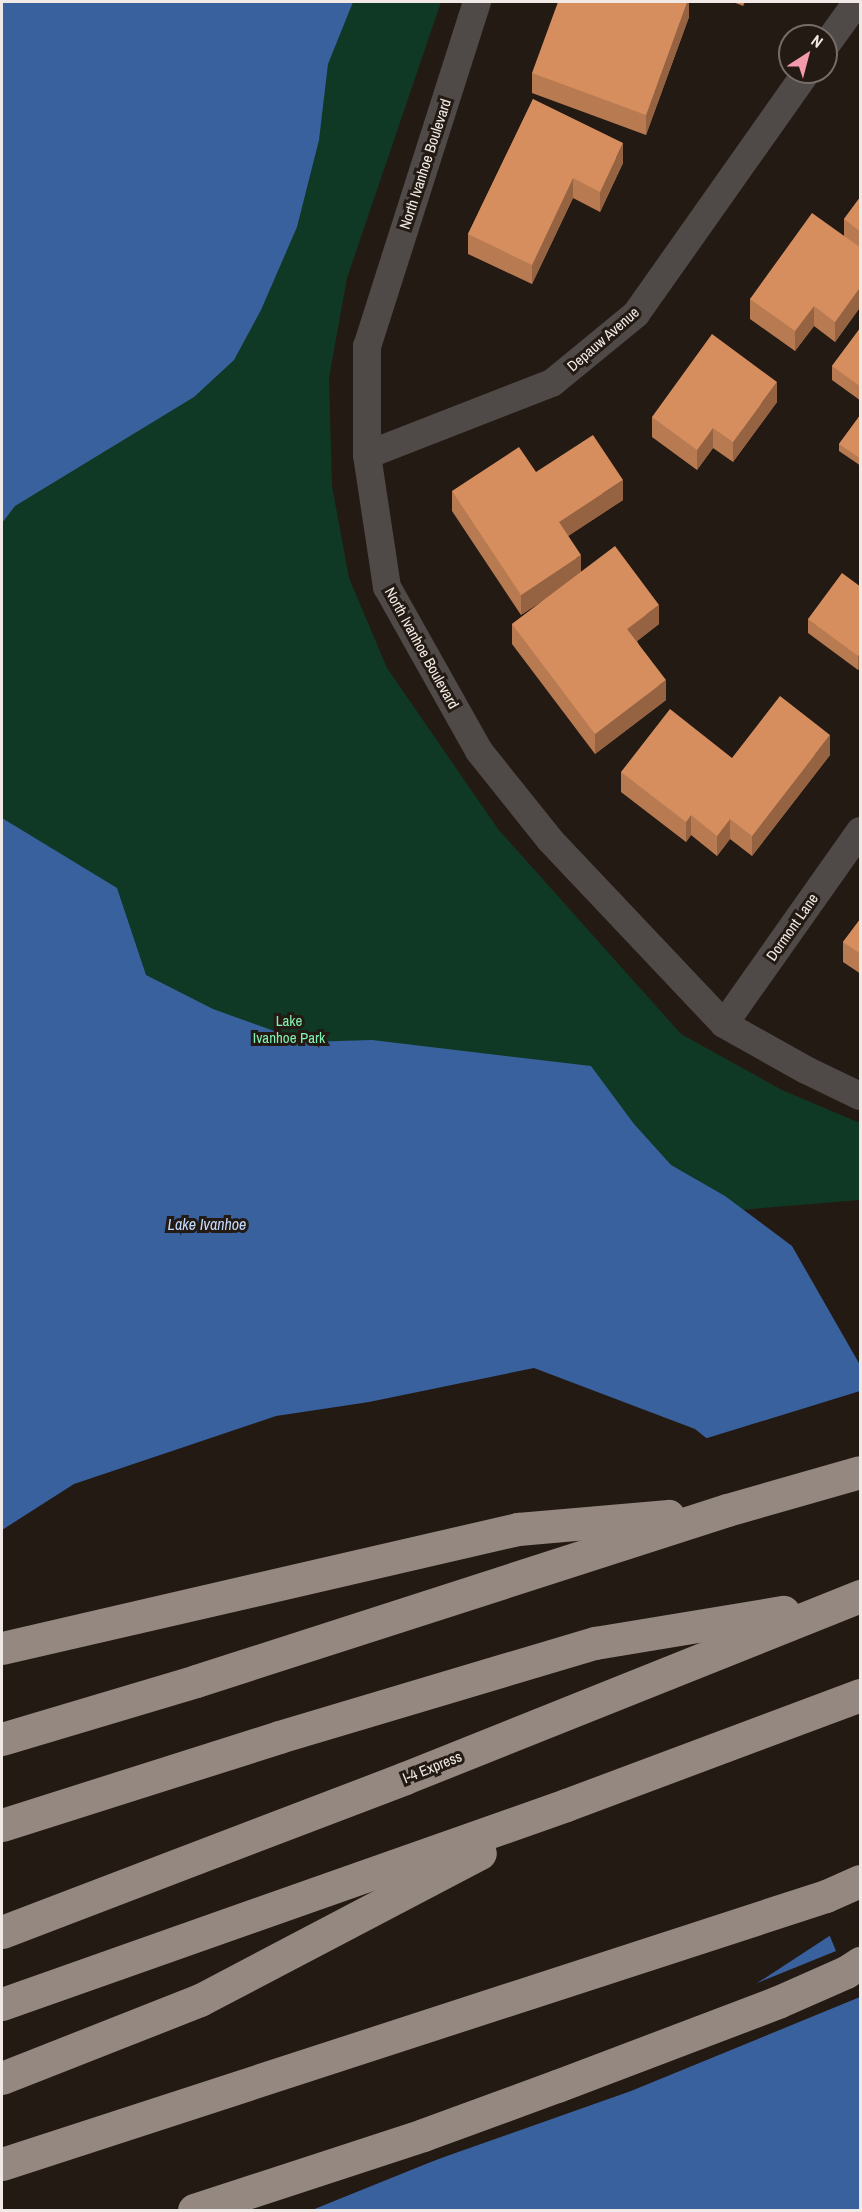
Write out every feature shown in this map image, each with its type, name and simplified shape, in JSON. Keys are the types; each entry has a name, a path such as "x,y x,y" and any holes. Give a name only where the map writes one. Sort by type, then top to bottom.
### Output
{"highway":[{"path":"2,1739 196,1681 727,1510 861,1472"},
{"path":"2,1648 518,1529 727,1510"},
{"path":"2,1825 279,1737 595,1643 854,1599"},
{"name":"I-4 Express","path":"2,1932 416,1773 854,1599"},
{"path":"2,2004 586,1797 861,1695"},
{"path":"2,2078 200,2000 586,1797"},
{"path":"2,2164 826,1896 861,1881"},
{"path":"194,2211 423,2135 557,2086 778,2002 861,1963"}],"street":[{"name":"North Ivanhoe Boulevard","path":"477,2 367,346 368,454 387,587 478,751 550,840 724,1024 806,1070 861,1096"},
{"path":"838,28 856,2"},
{"name":"Depauw Avenue","path":"368,454 552,383 636,314 799,84"},
{"name":"Dormont Lane","path":"724,1024 861,831"}],"green space":[{"name":"Lake Ivanhoe Park","path":"2,2 441,2 347,278 329,378 332,486 349,578 387,668 498,829 681,1034 782,1090 860,1123 860,1200 568,1224 2,1459"}],"water":[{"path":"2,2 353,2 328,64 319,140 297,227 261,310 234,360 194,397 15,506 2,523"},
{"name":"Lake Ivanhoe","path":"2,818 117,888 146,975 213,1009 304,1042 372,1040 591,1066 634,1124 671,1165 725,1196 792,1246 860,1365 860,1561 695,1429 534,1368 369,1402 276,1416 74,1484 2,1530"},
{"path":"860,1916 860,2210 312,2210 567,2107"}],"pier":[{"path":"860,1391 860,1564 704,1439"},
{"path":"860,1913 860,1997 631,2091 410,2169 565,2104 745,1988 836,1951 829,1934"}],"building":[{"path":"558,2 687,2 646,115 532,73"},
{"path":"533,99 623,143 600,192 573,178 532,265 468,234"},
{"path":"861,196 861,232 844,219"},
{"path":"812,213 861,248 861,286 835,322 814,306 795,331 750,299"},
{"path":"861,327 861,387 832,366"},
{"path":"712,334 777,382 733,442 713,428 697,450 652,417"},
{"path":"861,414 861,459 839,444"},
{"path":"593,435 623,480 559,522 581,555 521,595 452,491 519,447 536,472"},
{"path":"615,546 659,605 627,629 666,680 595,734 512,624"},
{"path":"842,573 861,587 861,652 858,656 808,619"},
{"path":"780,696 830,735 752,836 730,819 717,836 691,815 686,822 621,772 670,709 732,758"},
{"path":"861,918 861,954 843,942"}]}
